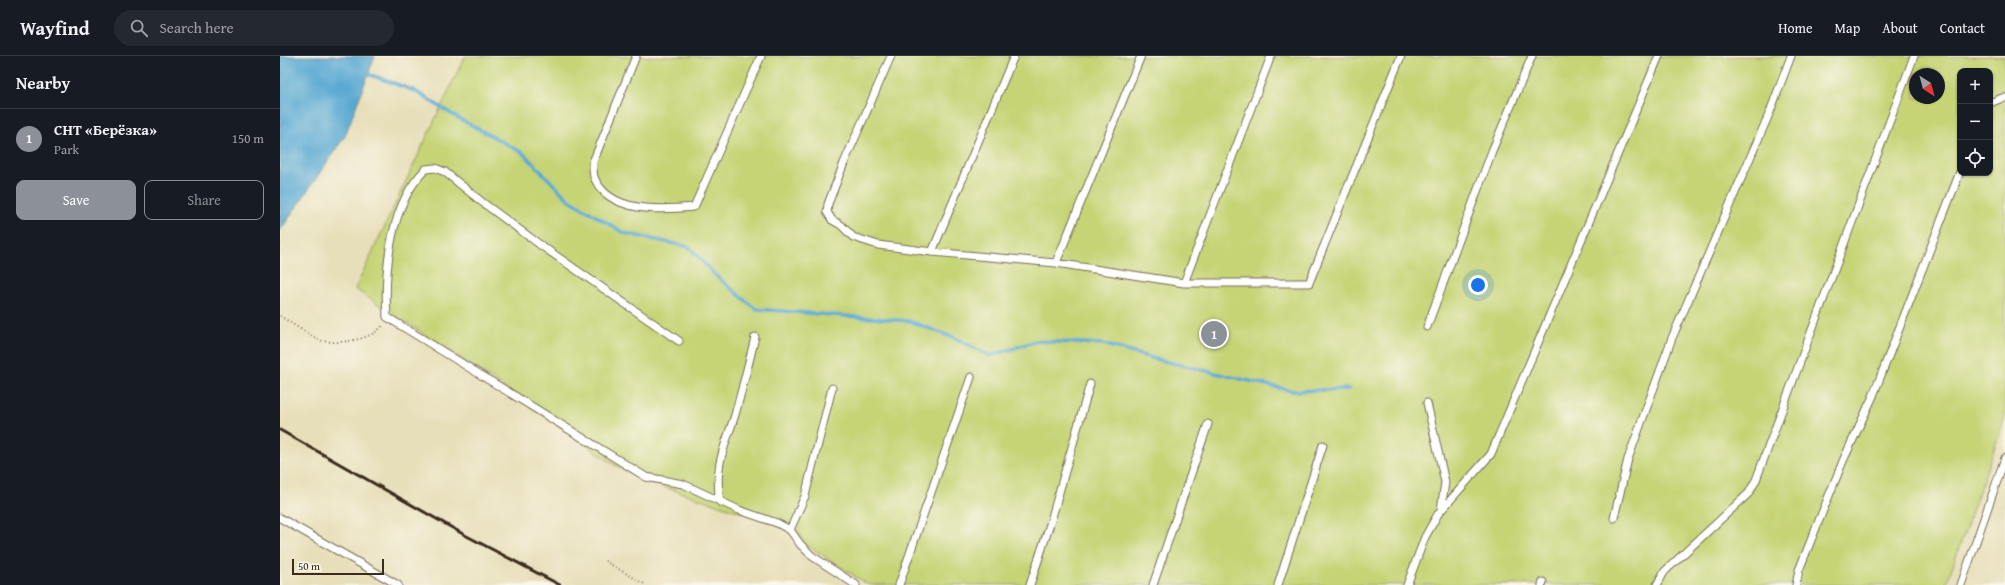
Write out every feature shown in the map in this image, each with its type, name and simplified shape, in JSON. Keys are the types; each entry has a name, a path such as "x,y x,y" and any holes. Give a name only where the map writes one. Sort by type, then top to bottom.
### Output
{"lane":[{"path":"636,56 593,162 594,176 602,190 620,201 642,209 660,210 694,207 761,56"},
{"path":"891,56 844,163 828,204 827,212 832,220 841,225 853,237 878,244 932,252 1056,263 1184,283 1309,283 1401,56"},
{"path":"932,252 1014,56"},
{"path":"1056,263 1141,56"},
{"path":"1184,283 1271,56"},
{"path":"1427,327 1492,151 1532,56"},
{"path":"1407,585 1425,537 1440,510 1491,454 1659,56"},
{"path":"1614,518 1628,459 1672,338 1792,56"},
{"path":"1658,585 1664,572 1749,493 1756,480 1914,56"},
{"path":"1993,102 2005,98"},
{"path":"679,341 539,244 482,202 445,172 435,168 426,169 417,177 396,225 387,273 387,317 646,477 683,484 720,502 777,523 790,530 800,544 812,556 856,585"},
{"path":"1796,585 1799,570 1843,461 1876,389 1958,176"},
{"path":"720,502 718,485 720,459 738,402 755,337"},
{"path":"899,585 971,377"},
{"path":"1030,585 1050,524 1090,384"},
{"path":"790,530 805,496 832,388"},
{"path":"1427,403 1445,482 1440,510"},
{"path":"1153,585 1208,424"},
{"path":"1278,585 1323,445"},
{"path":"1961,585 2005,458"},
{"path":"280,518 398,585"}],"path":[{"path":"280,316 322,341 355,340 371,336 380,329 387,317"},
{"path":"605,561 646,585"}],"green space":[{"path":"465,56 2005,56 2005,418 1946,585 868,585 804,543 798,531 652,483 616,466 492,379 355,289"}],"water":[{"path":"280,56 375,56 345,136 280,231"}],"waterway":[{"path":"368,74 415,91 458,118 523,153 568,199 624,233 689,247 715,275 756,309 909,321 955,338 990,356 1036,341 1103,344 1155,359 1293,391 1349,389"}],"railway":[{"path":"280,430 463,534 560,585"}],"place":[{"name":"СНТ «Берёзка»","path":"1214,334"}]}
